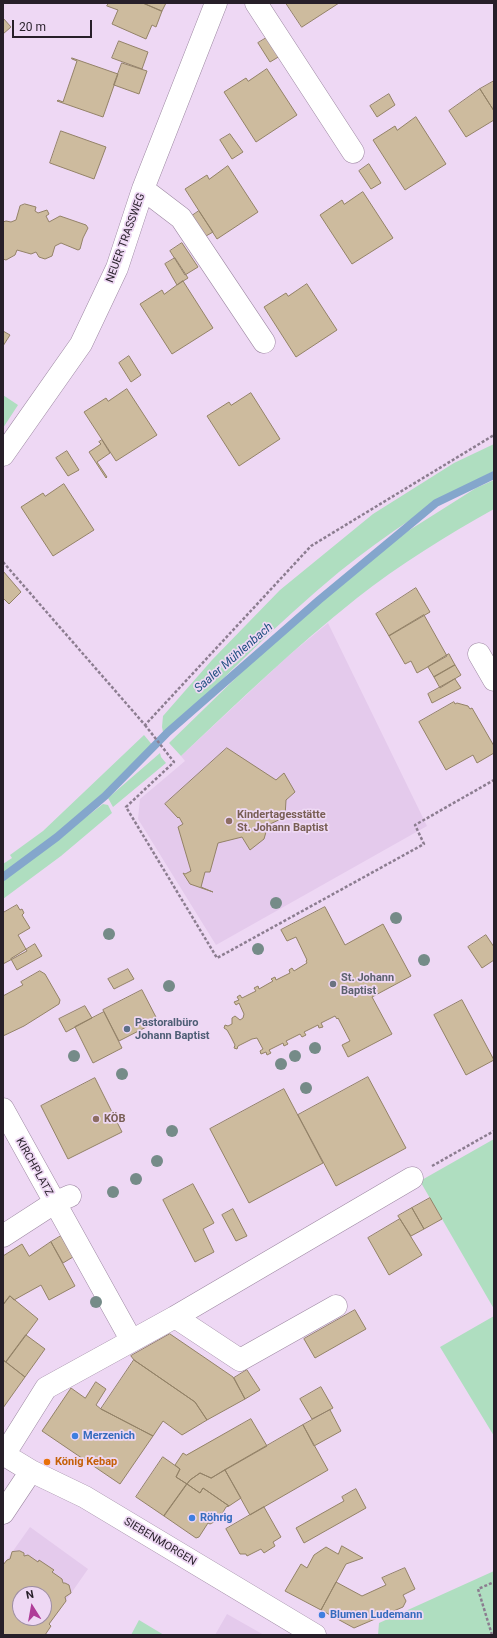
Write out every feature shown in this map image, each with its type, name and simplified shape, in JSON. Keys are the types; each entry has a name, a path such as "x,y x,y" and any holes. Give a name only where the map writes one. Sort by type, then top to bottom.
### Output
{"street":[{"name":"NEUER TRASSWEG","path":"3,455 81,344 117,268 143,189 216,3"},
{"path":"256,3 353,152"},
{"path":"143,189 181,218 264,342"},
{"path":"479,654 494,680"},
{"name":"KIRCHPLATZ","path":"3,1109 62,1199 3,1236"},
{"path":"4,1455 46,1388 175,1317 412,1178"},
{"path":"62,1199 129,1336"},
{"path":"175,1317 240,1360 336,1306"},
{"name":"SIEBENMORGEN","path":"4,1455 31,1471 84,1497 315,1635"},
{"path":"3,1513 31,1471"}],"path":[{"path":"144,725 311,546 494,435"},
{"path":"3,562 144,725 174,762 126,807 217,958 424,844 415,825 494,780"},
{"path":"412,1178 494,1131"},
{"path":"492,1635 478,1589 494,1582"}],"shaded area":[{"path":"328,623 427,826 216,945 138,819 140,799 185,761 181,756 288,656"},
{"path":"30,1527 88,1569 52,1621 52,1586 12,1586 12,1626 48,1626 42,1635 3,1635 3,1565"},
{"path":"227,1614 264,1635 215,1635"}],"green space":[{"path":"3,395 18,405 3,428"},
{"path":"494,444 494,471 433,505 375,544 339,572 271,632 164,737 162,727 163,716 212,660 280,590 373,514 454,463"},
{"path":"494,480 494,509 424,551 357,598 289,655 181,756 169,743 280,635 345,578 408,531 476,488"},
{"path":"144,735 154,747 53,838 3,874 3,864 12,858 10,855 43,831"},
{"path":"160,753 161,757 166,763 113,807 108,798"},
{"path":"103,804 108,805 112,813 61,856 3,899 3,881"},
{"path":"494,1139 494,1309 420,1181"},
{"path":"494,1316 494,1436 440,1347"},
{"path":"494,1571 494,1635 378,1635 379,1623"},
{"path":"139,1620 164,1635 131,1635"}],"building":[{"path":"109,3 143,3 162,11 156,27 152,25 146,39 112,24 118,10 107,6"},
{"path":"143,3 166,3 162,11"},
{"path":"286,3 339,3 302,27"},
{"path":"3,18 11,27 3,34"},
{"path":"268,37 280,56 270,62 258,43"},
{"path":"119,41 148,52 142,69 112,58"},
{"path":"72,58 118,74 103,117 57,101 63,102 77,61"},
{"path":"122,63 147,71 139,94 114,85"},
{"path":"267,69 297,115 256,142 224,92 246,78 248,81"},
{"path":"494,81 494,111 480,89"},
{"path":"480,89 494,111 494,120 466,137 449,111"},
{"path":"389,94 395,105 377,117 370,106"},
{"path":"416,117 446,164 405,190 373,140 395,126 397,130"},
{"path":"61,131 106,147 94,179 50,163"},
{"path":"230,134 243,152 232,159 220,140"},
{"path":"369,164 381,183 371,189 359,171"},
{"path":"228,166 258,212 217,239 185,189 207,175 209,179"},
{"path":"363,192 393,238 352,264 320,215 342,200 344,204"},
{"path":"25,204 36,207 35,211 38,213 47,210 49,214 46,216 49,222 60,216 86,225 88,228 80,249 78,250 61,243 55,246 52,256 45,259 39,257 36,252 31,254 17,250 15,255 6,260 3,259 3,222 11,222 16,220 20,206"},
{"path":"199,211 213,232 199,240 186,220"},
{"path":"182,243 198,267 185,275 170,251"},
{"path":"175,258 188,278 177,285 165,264"},
{"path":"183,281 213,328 172,354 140,304 162,290 164,294"},
{"path":"307,284 337,330 296,357 264,307 286,293 288,296"},
{"path":"3,331 10,335 3,346"},
{"path":"129,356 141,375 131,382 119,363"},
{"path":"127,389 157,435 116,461 84,412 106,398 108,401"},
{"path":"251,393 280,439 239,466 207,416 229,402 231,405"},
{"path":"102,440 110,453 97,462 107,477 106,478 89,452 101,444 99,442"},
{"path":"67,451 79,470 68,476 56,458"},
{"path":"64,484 94,530 53,556 21,507 43,493 45,496"},
{"path":"3,571 21,592 9,604 3,598"},
{"path":"416,588 430,612 389,636 376,614"},
{"path":"424,615 447,656 417,673 411,661 405,664 389,636"},
{"path":"449,654 455,665 434,677 428,667"},
{"path":"455,665 461,675 440,688 434,677"},
{"path":"455,679 461,688 432,703 428,694"},
{"path":"454,702 455,704 457,703 468,706 470,709 472,708 494,746 494,753 477,763 473,755 446,770 419,722"},
{"name":"Kindertagesstätte St. Johann Baptist","path":"227,748 276,780 284,773 295,792 286,800 285,817 268,825 264,839 250,850 242,837 218,843 210,872 205,872 201,887 213,892 190,884 183,873 185,874 191,871 178,827 183,824 179,817 178,818 165,804"},
{"path":"17,905 20,910 22,909 24,913 22,915 30,928 18,935 27,951 3,964 3,913"},
{"name":"St. Johann Baptist","path":"325,907 345,945 383,924 411,976 372,997 392,1034 348,1057 342,1045 350,1041 338,1018 337,1019 335,1016 321,1023 323,1027 319,1028 318,1025 304,1032 306,1035 302,1037 300,1034 286,1041 288,1044 284,1046 283,1043 269,1050 271,1053 267,1055 266,1052 261,1054 260,1051 263,1049 257,1038 238,1046 237,1049 234,1048 235,1045 231,1037 224,1028 225,1025 228,1026 232,1024 232,1018 235,1016 240,1020 243,1018 244,1014 239,1003 236,1005 234,1002 239,1000 237,997 240,995 242,998 256,991 254,988 258,986 259,989 273,981 271,979 275,977 276,980 290,973 289,970 292,968 294,971 307,963 296,937 287,941 281,930"},
{"path":"486,935 494,947 494,960 482,968 468,947"},
{"path":"35,944 42,956 17,970 11,959"},
{"path":"128,969 134,979 114,989 108,979"},
{"path":"40,971 45,974 60,1000 59,1004 24,1026 3,1036 3,996 23,985 21,982"},
{"path":"142,990 158,1021 119,1041 103,1010"},
{"path":"462,1000 494,1060 466,1075 434,1015"},
{"path":"85,1006 92,1018 66,1032 59,1019"},
{"path":"104,1012 122,1048 93,1063 75,1027"},
{"path":"368,1077 406,1148 336,1186 298,1115"},
{"path":"95,1078 122,1132 68,1159 41,1106"},
{"path":"284,1089 323,1163 249,1203 210,1129"},
{"path":"193,1184 214,1223 203,1229 214,1252 195,1262 163,1200"},
{"path":"430,1198 442,1219 424,1229 412,1208"},
{"path":"412,1208 424,1229 411,1236 398,1216"},
{"path":"233,1209 247,1236 236,1241 222,1215"},
{"path":"400,1219 422,1255 389,1275 368,1238"},
{"path":"61,1236 73,1257 63,1263 51,1242"},
{"path":"51,1242 75,1286 49,1300 41,1285 14,1300 10,1296 3,1305 3,1256 22,1244 29,1256"},
{"path":"10,1296 38,1319 6,1362 3,1360 3,1305"},
{"path":"355,1310 366,1329 315,1358 304,1339"},
{"path":"170,1334 233,1377 245,1399 207,1420 195,1402 134,1360 131,1356"},
{"path":"26,1335 45,1349 25,1377 6,1362"},
{"path":"3,1360 25,1377 3,1408"},
{"path":"134,1360 195,1402 207,1420 182,1435 163,1421 153,1436 101,1409"},
{"path":"247,1370 260,1390 245,1399 234,1378"},
{"path":"96,1382 106,1389 96,1405 153,1436 120,1484 42,1431 71,1388 85,1398"},
{"path":"321,1387 333,1408 312,1419 300,1399"},
{"path":"330,1410 341,1431 314,1446 303,1425"},
{"path":"251,1419 267,1446 211,1478 200,1473 187,1484 176,1477 180,1469 175,1465 183,1453 186,1455"},
{"path":"303,1425 328,1470 250,1515 225,1470"},
{"path":"163,1457 180,1469 176,1477 187,1484 164,1516 136,1497"},
{"path":"225,1470 241,1498 229,1506 203,1488 200,1493 187,1484 200,1473 211,1478"},
{"path":"187,1484 200,1493 203,1488 229,1506 226,1507 222,1514 220,1513 214,1522 210,1524 208,1523 199,1537 196,1538 164,1516"},
{"path":"356,1489 366,1508 304,1543 296,1528 344,1501 342,1497"},
{"path":"264,1507 281,1537 273,1542 275,1546 264,1553 261,1549 247,1556 246,1554 240,1554 226,1529"},
{"path":"342,1546 363,1558 346,1564 321,1610 285,1591 301,1564 307,1568 314,1555 326,1547 338,1554"},
{"path":"20,1551 24,1553 24,1556 28,1555 38,1562 39,1560 54,1570 52,1572 62,1579 63,1583 69,1585 71,1593 65,1597 66,1601 52,1620 52,1586 12,1586 12,1626 51,1626 45,1635 3,1635 3,1565 10,1559 12,1552"},
{"path":"405,1568 415,1589 403,1595 406,1601 403,1607 354,1628 321,1610 336,1582 362,1596 386,1585 382,1578"}],"waterway":[{"name":"Saaler Mühlenbach","path":"3,877 57,837 105,796 168,732 319,600 436,503 494,475"}],"place":[{"name":"Kindertagesstätte St. Johann Baptist","path":"229,821"},
{"name":"St. Johann Baptist","path":"333,984"},
{"name":"Pastoralbüro Johann Baptist","path":"127,1029"},
{"name":"KÖB","path":"96,1119"},
{"name":"Merzenich","path":"75,1436"},
{"name":"König Kebap","path":"47,1462"},
{"name":"Röhrig","path":"192,1518"},
{"name":"Blumen Ludemann","path":"322,1615"}]}
